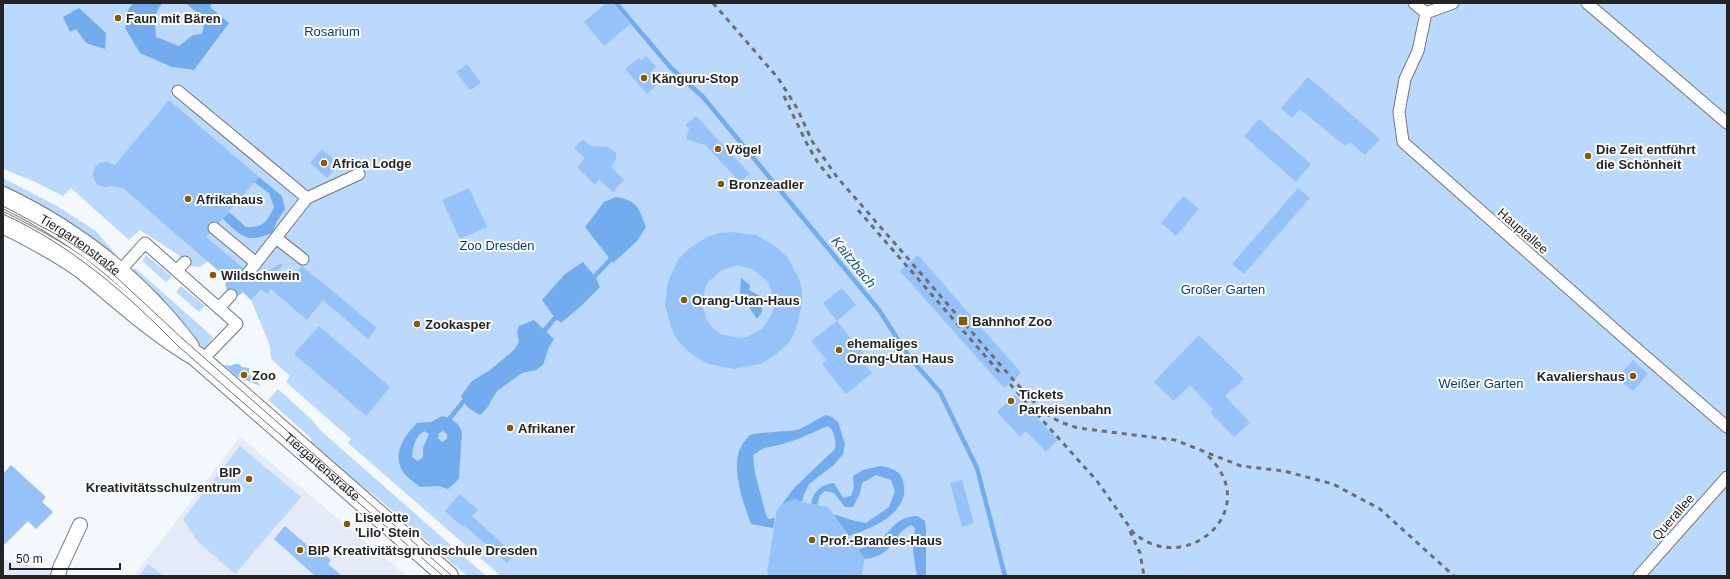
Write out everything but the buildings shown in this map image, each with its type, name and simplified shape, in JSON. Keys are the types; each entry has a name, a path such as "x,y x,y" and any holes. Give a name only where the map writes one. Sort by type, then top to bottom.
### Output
{"main road":[{"name":"Tiergartenstraße","path":"3,198 42,217 82,242 119,272 203,355 446,575"},
{"name":"Tiergartenstraße","path":"3,222 40,242 78,266 158,332 203,355"}],"street":[{"path":"1414,3 1426,13 1453,3"},
{"path":"1587,3 1727,123"},
{"name":"Hauptallee","path":"1426,13 1418,51 1405,79 1399,112 1403,142 1727,427"},
{"path":"178,91 307,198"},
{"path":"248,273 307,198 359,174"},
{"path":"214,228 256,263"},
{"path":"276,238 303,260"},
{"path":"119,272 145,243 237,324 203,355"},
{"path":"176,270 185,262"},
{"path":"219,308 231,295"},
{"name":"Querallee","path":"1640,576 1727,477"},
{"path":"58,576 60,568 80,525"}],"shaded area":[{"name":"BIP Kreativitätsschulzentrum","path":"240,437 407,576 134,576"},
{"path":"3,559 51,571 49,576 3,576"}],"green space":[{"path":"3,3 1727,3 1727,576 501,576 348,443 351,439 286,382 290,376 271,359 270,346 251,300 243,292 238,296 231,295 225,284 229,280 208,261 200,267 191,266 178,259 180,256 140,230 129,240 71,188 63,196 31,180 3,169"},
{"path":"3,178 57,206 96,231 116,255 109,258 3,193"},
{"path":"146,255 172,277 166,282 142,261"},
{"path":"135,268 213,337 205,349 129,274"},
{"path":"181,286 205,306 199,312 176,292"},
{"path":"278,389 313,421 320,430 486,576 467,576 381,501 311,446 311,438 268,400"},
{"path":"240,446 301,497 235,574 197,541 183,519"},
{"path":"148,564 164,576 139,576"}],"water":[{"path":"133,3 163,3 156,15 156,37 179,46 193,35 202,34 204,25 196,12 186,3 212,3 210,7 229,23 194,70 172,67 140,53 125,28 128,10"},
{"path":"79,8 106,33 105,49 86,43 76,29 70,32 63,17"},
{"path":"259,177 282,196 285,209 277,221 272,233 256,238 250,238 240,234 223,219 229,212 246,227 260,225 267,220 274,207 269,193 254,182"},
{"path":"616,197 629,201 636,206 646,227 637,241 613,263 585,227 604,202"},
{"path":"583,262 595,276 600,287 561,323 555,318 542,300 565,274"},
{"path":"741,278 750,285 749,290 760,296 762,312 757,319 740,294"},
{"path":"534,320 554,339 549,347 543,365 536,370 522,373 497,391 487,408 480,415 467,407 461,396 472,381 490,370 514,350 519,342 517,332 519,326"},
{"path":"826,415 832,417 838,422 845,444 843,454 834,465 809,484 802,502 795,499 782,504 795,487 835,449 834,436 828,426 798,439 764,448 753,455 755,473 766,515 769,519 775,518 773,528 751,524 741,494 737,471 739,450 744,442 749,436 754,434 796,430"},
{"path":"442,416 446,417 457,424 462,432 459,478 448,489 439,486 420,487 405,474 399,464 399,451 408,433 417,423 431,422","holes":["424,431 429,434 423,448 423,457 418,461 412,457 413,449 415,442","443,431 447,434 447,439 442,442 438,438 439,433"]},
{"path":"881,466 890,468 899,474 903,481 904,496 900,505 894,512 877,524 849,536 833,514 866,523 889,507 895,491 891,480 876,475 862,483 860,493 853,507 845,507 834,493 825,491 820,495 817,505 811,504 818,489 825,485 834,483 843,498 851,496 854,487 853,476 863,470"},
{"path":"917,516 925,521 926,576 917,576 913,551 915,528 911,525 899,534 888,549 876,557 865,559 858,549 876,543 903,519"}],"waterway":[{"name":"Kaitzbach","path":"616,3 671,68 703,97 879,310 910,358 940,392 977,468 1005,576"},
{"path":"595,276 610,260"},
{"path":"545,330 555,318"},
{"path":"450,418 463,402"}],"tram line":[{"path":"3,206 61,237 89,255 115,276 184,340 452,576"},
{"path":"3,214 52,240 75,255 118,289 178,346 443,576"}],"railway":[{"path":"713,3 778,78 797,108 812,141 837,177 1017,384 1045,413 1060,422 1078,428 1175,440 1241,466 1284,471 1333,484 1380,509 1454,576"},
{"path":"784,96 807,144 818,163 833,181"},
{"path":"858,210 1000,373"},
{"path":"1010,384 1097,481 1133,532 1153,544 1174,548 1194,543 1211,532 1223,516 1228,497 1223,476 1207,455"},
{"path":"1130,531 1140,553 1144,576"}],"place":[{"name":"Faun mit Bären","path":"118,18"},
{"name":"Känguru-Stop","path":"644,78"},
{"name":"Vögel","path":"718,149"},
{"name":"Die Zeit entführt die Schönheit","path":"1588,156"},
{"name":"Africa Lodge","path":"324,163"},
{"name":"Bronzeadler","path":"721,184"},
{"name":"Afrikahaus","path":"188,199"},
{"name":"Wildschwein","path":"213,275"},
{"name":"Orang-Utan-Haus","path":"684,300"},
{"name":"Bahnhof Zoo","path":"963,321"},
{"name":"Zookasper","path":"417,324"},
{"name":"ehemaliges Orang-Utan Haus","path":"839,350"},
{"name":"Zoo","path":"244,375"},
{"name":"Kavaliershaus","path":"1633,376"},
{"name":"Tickets Parkeisenbahn","path":"1011,401"},
{"name":"Afrikaner","path":"510,428"},
{"name":"BIP Kreativitätsschulzentrum","path":"249,479"},
{"name":"Liselotte 'Lilo' Stein","path":"347,524"},
{"name":"Prof.-Brandes-Haus","path":"812,540"},
{"name":"BIP Kreativitätsgrundschule Dresden","path":"300,550"}],"park label":[{"name":"Rosarium","path":"332,31"},
{"name":"Zoo Dresden","path":"497,245"},
{"name":"Großer Garten","path":"1223,289"},
{"name":"Weißer Garten","path":"1481,383"}]}
